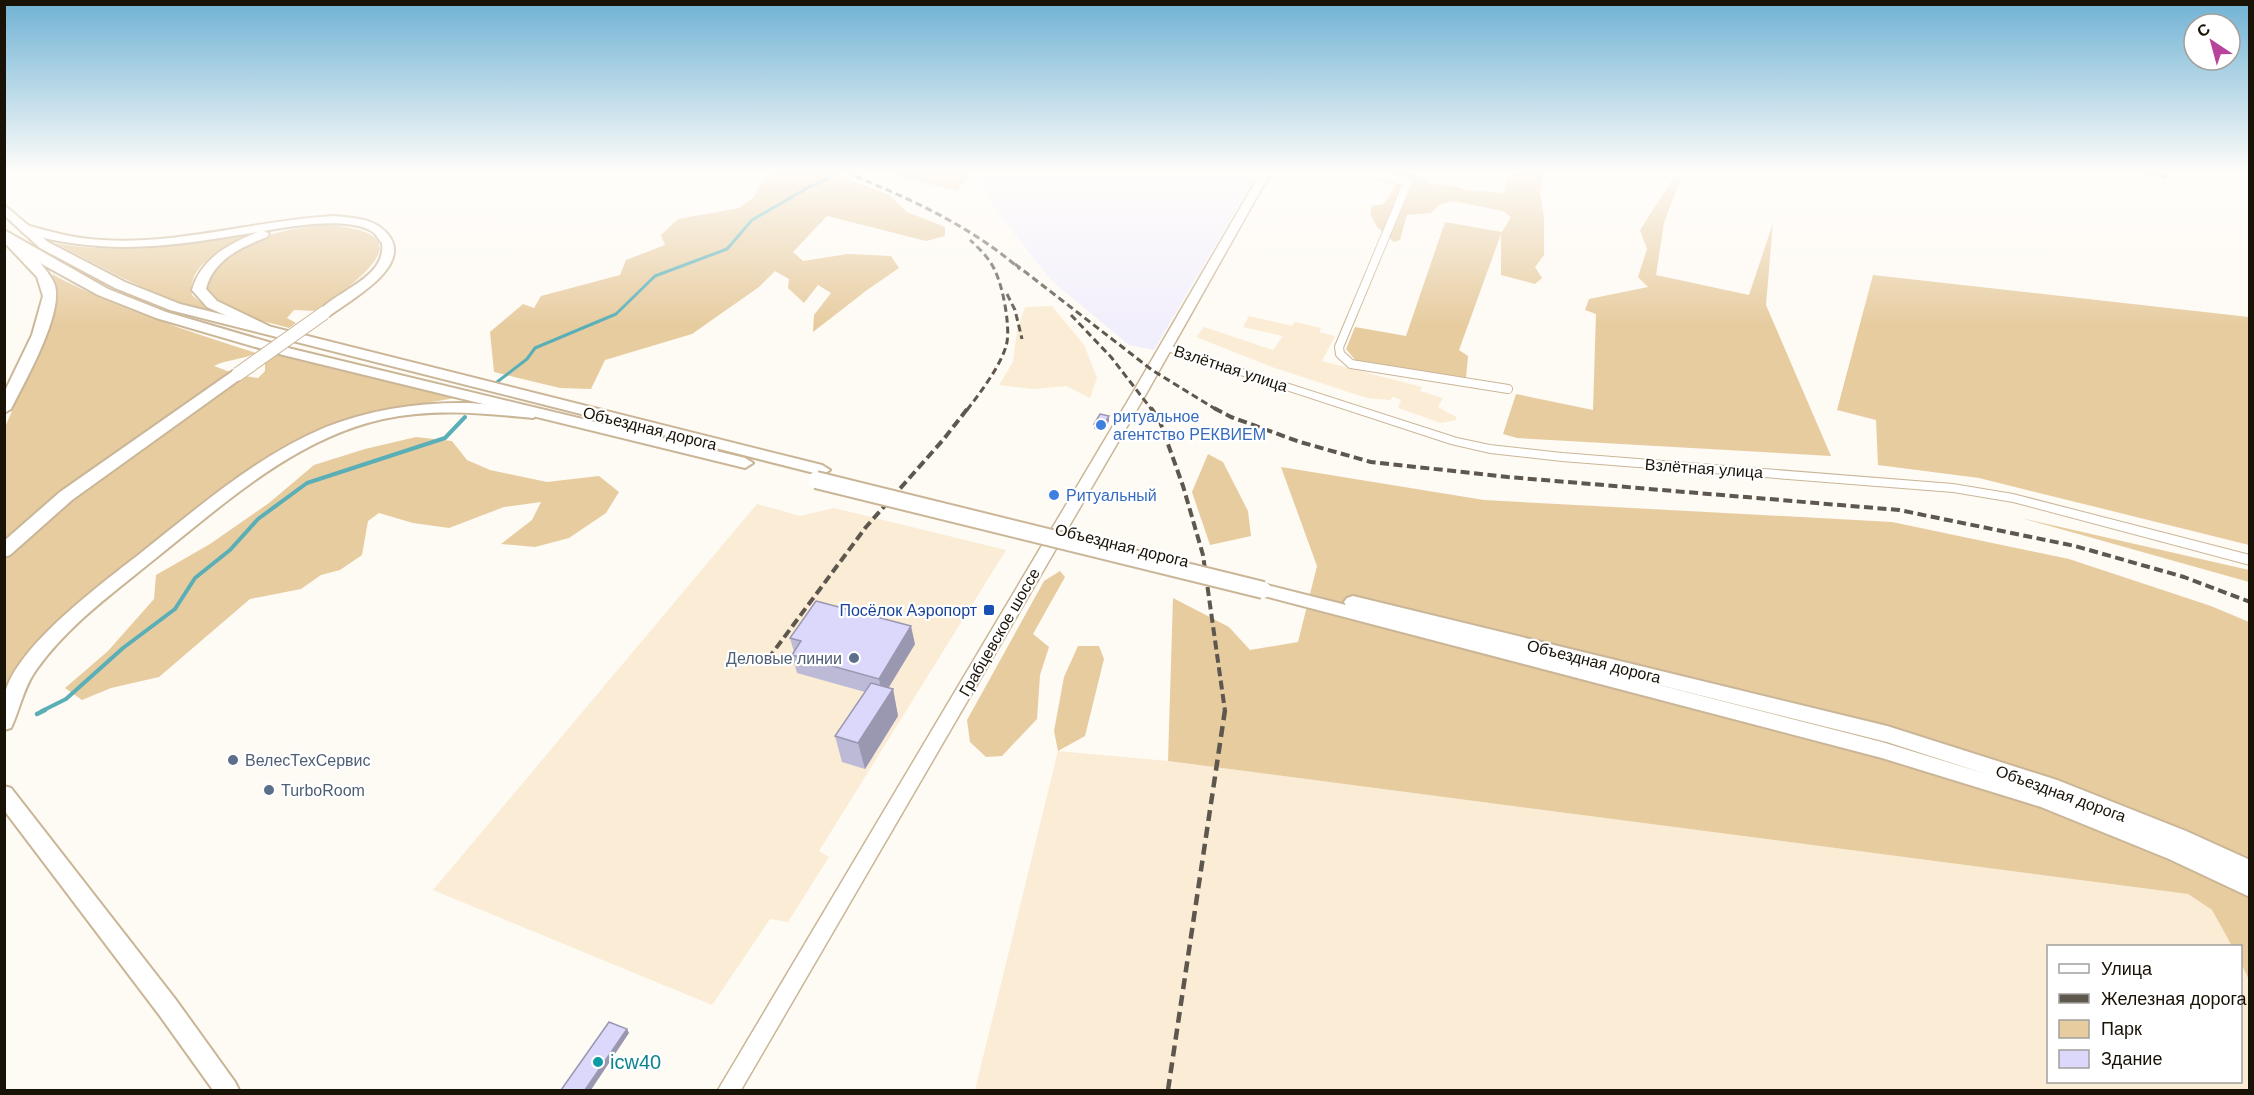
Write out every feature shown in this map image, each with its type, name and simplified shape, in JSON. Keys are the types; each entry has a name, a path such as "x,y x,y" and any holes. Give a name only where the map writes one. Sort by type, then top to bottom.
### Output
{"main road":[{"name":"Объездная дорога","path":"20,223 60,254 120,285 175,307 819,475 1266,586 1887,734 2050,786 2179,837 2250,870"},
{"path":"26,229 63,241 128,244 202,238 293,223"},
{"path":"270,332 212,304 199,290 202,278 216,260 242,243 301,223"},
{"path":"4,551 66,496 324,313 375,274 387,260 390,249 383,233 359,223"},
{"name":"Грабцевское шоссе","path":"729,1090 1237,223"},
{"name":"Объездная дорога","path":"5,235 42,259 103,292 161,315 288,352 534,413 819,475"},
{"path":"4,409 48,309 50,294 47,280 5,235"},
{"path":"4,723 24,674 39,652 74,616 231,490 287,453 347,424 410,409 465,406 534,413"},
{"name":"Объездная дорога","path":"1266,586 1882,750 2045,800 2176,853 2250,888"},
{"path":"6,792 227,1090"}],"street":[{"path":"1391,223 1339,347 1340,354 1351,364 1508,389"},
{"name":"Взлётная улица","path":"1165,347 1455,441 1490,449 1562,457 1953,488 2013,498 2250,560"}],"shaded area":[{"path":"1006,223 1228,223 1154,350 1129,345 1051,280"},
{"path":"1052,306 1084,345 1097,378 1090,398 1066,386 1033,389 999,385 1013,362 1017,331 1025,307"},
{"path":"1249,316 1292,326 1295,322 1321,328 1319,332 1335,336 1322,361 1422,387 1420,391 1443,398 1438,407 1456,417 1456,420 1441,423 1398,408 1401,400 1393,397 1390,400 1367,398 1272,367 1196,337 1204,327 1273,350 1283,336 1243,327"},
{"path":"757,504 800,516 834,508 1006,550 819,851 829,857 788,922 770,919 712,1005 433,890"},
{"path":"1058,751 1168,761 2188,894 2212,910 2231,945 2047,945 2047,1083 2242,1083 2242,965 2249,980 2249,1090 975,1090"}],"green space":[{"path":"674,223 820,223 793,252 803,261 848,254 891,256 899,268 813,332 814,315 831,293 818,285 804,303 788,288 789,279 775,271 759,287 692,334 605,360 591,389 560,388 494,372 490,332 523,304 534,308 541,296 620,275 626,260 665,245 661,235"},
{"path":"855,223 935,223 945,227 945,236 926,241"},
{"path":"1375,223 1405,223 1400,240 1394,242"},
{"path":"1445,223 1502,232 1507,223 1544,223 1544,255 1535,267 1542,278 1535,284 1501,275 1501,234 1459,350 1468,356 1466,378 1460,379 1356,361 1346,349 1355,327 1406,336"},
{"path":"1644,223 1664,223 1656,275 1749,295 1773,223 1766,305 1831,456 1517,438 1503,434 1516,394 1593,410 1596,314 1585,310 1589,299 1648,287 1638,277 1647,249 1640,230"},
{"path":"325,225 357,229 374,237 380,247 376,259 366,272 317,311 294,310 287,318 296,323 289,328 236,312 217,301 208,290 207,282 212,272 224,260 249,243 293,229"},
{"path":"259,232 225,248 204,263 196,272 192,283 192,295 207,308 224,316 158,294 55,243 81,247 132,248 183,244"},
{"path":"52,274 101,298 256,353 214,366 230,372 52,500 5,542 5,427 54,316 57,291"},
{"path":"1873,275 2249,317 2249,545 1979,478 1878,465 1876,420 1837,410"},
{"path":"276,355 455,398 398,408 322,431 139,556 5,697 5,560 30,533 116,465 245,376 258,378 265,371 265,363"},
{"path":"416,437 452,441 467,460 490,470 547,482 599,476 619,492 606,513 569,538 535,547 501,544 532,520 541,502 504,507 449,528 413,523 379,513 368,521 362,555 340,570 321,575 301,589 250,599 159,677 111,688 82,700 65,688 108,651 154,599 156,575 210,544 269,503 314,465 365,449"},
{"path":"1208,454 1223,462 1248,511 1251,536 1210,545 1192,492"},
{"path":"1281,467 1484,500 1892,522 2069,559 2211,606 2249,622 2249,980 2242,965 2242,945 2231,945 2212,910 2188,894 1168,761 1173,598 1229,627 1250,650 1298,642 1317,566"},
{"path":"2021,518 2249,570 2249,582"},
{"path":"1060,571 1065,577 1033,634 1049,647 1040,675 1037,719 1002,756 986,757 970,742 967,720 1044,581"},
{"path":"1078,646 1099,646 1104,659 1085,736 1058,751 1054,731 1064,677"}],"building":[{"path":"1100,414 1109,416 1103,426 1094,424"},
{"name":"Деловые линии","path":"816,601 911,626 879,679 792,655 801,641 790,638"},
{"path":"871,683 893,689 858,743 835,736"},
{"name":"icw40","path":"609,1022 627,1029 585,1090 561,1090"}],"waterway":[{"path":"497,382 527,359 535,348 616,314 655,276 727,249 749,223"},
{"path":"42,711 66,699 123,648 175,609 195,578 230,550 258,519 307,483 445,438 465,417"},
{"path":"37,714 45,710"}],"railway":[{"path":"955,223 1020,269"},
{"path":"967,410 996,368 1005,350 1008,335 1005,307 996,273 988,259 970,240"},
{"path":"1015,264 1152,370 1217,410"},
{"path":"1007,294 1015,310 1022,339"},
{"path":"1071,315 1111,357 1152,410"},
{"path":"768,659 866,527 943,440 968,408"},
{"path":"1151,408 1159,419 1183,486 1203,555 1225,710"},
{"path":"1214,408 1231,417 1300,442 1371,462 1508,477 1899,510 2075,546 2184,577 2250,602"},
{"path":"1168,1090 1225,710"}],"place":[{"name":"ритуальное агентство РЕКВИЕМ","path":"1101,425"},
{"name":"Ритуальный","path":"1054,495"},
{"name":"Посёлок Аэропорт","path":"989,610"},
{"name":"Деловые линии","path":"854,658"},
{"name":"ВелесТехСервис","path":"233,760"},
{"name":"TurboRoom","path":"269,790"},
{"name":"icw40","path":"598,1062"}]}
